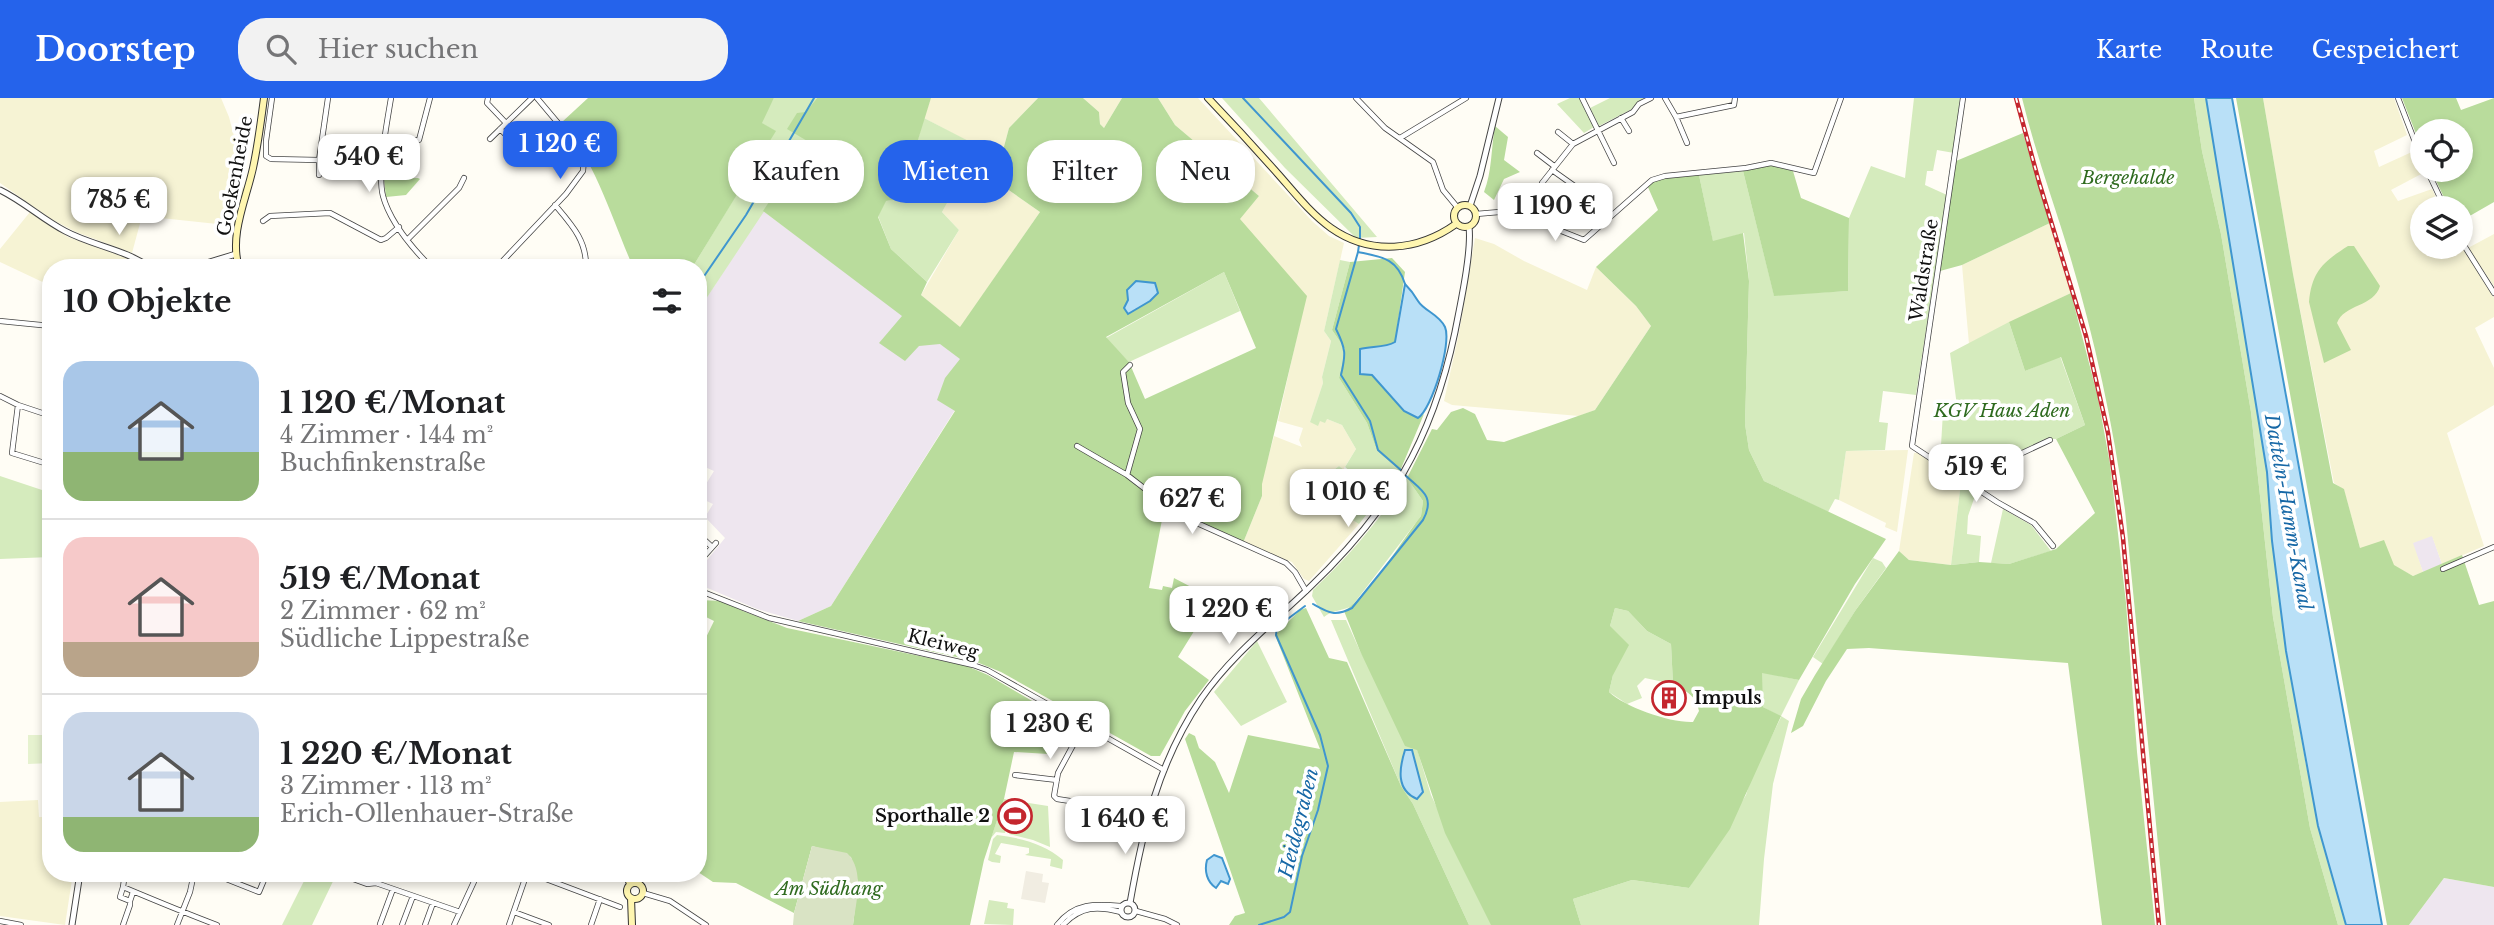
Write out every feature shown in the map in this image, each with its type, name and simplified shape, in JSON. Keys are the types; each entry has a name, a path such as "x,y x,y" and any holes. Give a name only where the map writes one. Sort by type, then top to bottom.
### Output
{"main road":[{"name":"Goekenheide","path":"236,254 236,235 253,167 264,98"},
{"path":"1208,98 1314,214 1350,238 1388,248 1410,246 1434,238 1456,224"},
{"path":"1470,206 1476,215 1475,222 1462,228 1456,224 1454,217 1458,208 1470,206"},
{"path":"236,254 237,259"},
{"path":"631,898 639,898 643,887 633,883 627,892 631,898 632,925"}],"street":[{"path":"272,98 265,152 267,156 271,159 319,160"},
{"path":"319,175 328,98"},
{"path":"391,98 382,192 399,227 425,259"},
{"path":"385,144 418,140 430,98"},
{"path":"488,98 486,103 506,123"},
{"path":"490,139 535,98 579,148 584,165 577,181 504,259"},
{"path":"1356,98 1385,128 1433,162 1443,190 1458,208"},
{"path":"1400,138 1466,98"},
{"path":"1470,206 1499,98"},
{"path":"1582,98 1614,163"},
{"path":"1533,220 1540,188 1573,144 1622,118 1651,98"},
{"path":"1665,98 1687,143"},
{"path":"1675,117 1734,105 1735,98"},
{"path":"1476,215 1511,211 1584,240 1652,180 1665,176 1771,163 1814,173 1841,98"},
{"name":"Waldstraße","path":"1963,98 1912,446 1963,480"},
{"path":"2398,98 2410,129"},
{"path":"1622,118 1629,131"},
{"path":"500,129 519,148"},
{"path":"1558,132 1573,144"},
{"path":"1537,153 1583,192"},
{"path":"408,239 459,188 464,178"},
{"path":"0,190 63,230 136,259"},
{"path":"555,205 580,237 586,251 586,259"},
{"path":"263,221 270,216 330,213 381,240 399,227"},
{"path":"1057,925 1073,912 1095,907 1122,909 1130,903 1148,813 1184,727 1218,676 1306,591 1368,525 1404,474 1427,426 1444,378 1469,248 1469,227"},
{"name":"Goekenheide","path":"220,259 236,254"},
{"path":"2473,259 2494,293"},
{"path":"0,321 42,325"},
{"path":"1127,475 1140,429 1128,403 1122,372 1130,365"},
{"path":"0,397 42,413"},
{"path":"18,405 12,453 42,462"},
{"path":"1963,480 2050,440"},
{"path":"1077,446 1127,475 1179,515 1286,563 1306,591"},
{"path":"1963,480 2034,523 2053,546"},
{"path":"707,540 714,545 707,553"},
{"path":"2443,569 2494,547"},
{"name":"Kleiweg","path":"707,594 769,618 987,670 1164,770"},
{"path":"1084,724 1057,780 1054,796 1057,799 1148,813"},
{"path":"1015,775 1057,780"},
{"path":"72,925 79,882"},
{"path":"124,882 120,897 130,901"},
{"path":"177,925 191,882"},
{"path":"233,882 259,892 263,882"},
{"path":"248,888 250,882"},
{"path":"362,882 376,883 460,912"},
{"path":"454,925 474,882"},
{"path":"509,925 526,882"},
{"path":"554,882 620,907"},
{"path":"123,887 216,925"},
{"path":"380,924 393,889"},
{"path":"123,925 134,892"},
{"path":"643,893 670,901 706,925"},
{"path":"402,925 413,896"},
{"path":"591,925 600,899"},
{"path":"425,925 433,903"},
{"path":"1130,903 1136,911"},
{"path":"1122,909 1128,917"},
{"path":"1128,917 1136,911"},
{"path":"1136,911 1166,919 1177,925"},
{"path":"514,912 549,925"},
{"path":"1063,925 1073,912"},
{"path":"1126,925 1128,917"},
{"path":"0,921 21,925"}],"shaded area":[{"path":"0,98 221,98 238,152 244,197 236,226 142,216 132,253 76,232 51,219 0,183"},
{"path":"931,98 1038,98 1009,128 1006,140 965,140 924,118"},
{"path":"1083,98 1122,98 1104,128 1100,124 1099,112"},
{"path":"1158,98 1198,98 1237,140 1193,140 1175,125"},
{"path":"2263,98 2394,98 2407,135 2374,151 2379,167 2410,153 2410,180 2391,190 2398,201 2410,197 2410,259 2470,259 2494,298 2494,317 2475,328 2494,368 2494,405 2447,433 2484,546 2442,564 2432,536 2413,543 2423,572 2413,576 2360,548 2344,490 2334,483 2293,274"},
{"path":"1255,160 1312,221 1329,236 1344,243 1324,331 1331,341 1322,377 1323,383 1310,422 1327,419 1342,425 1356,449 1343,470 1339,466 1329,480 1310,493 1359,524 1309,581 1304,579 1292,562 1243,543 1262,496 1261,484 1274,436 1302,447 1299,440 1303,428 1278,421 1306,296 1239,219 1259,196 1255,193"},
{"path":"2432,189 2435,196 2412,196"},
{"path":"1013,193 1040,212 960,328 921,295 959,230 942,212 947,203 1013,203"},
{"path":"763,211 979,372 831,606 798,621 757,609 707,588 707,560 725,538 707,519 713,504 707,501 707,482 714,471 707,468 707,297"},
{"path":"30,212 68,237 130,259 42,259 42,282 0,262 0,249"},
{"path":"2050,223 2071,293 1969,344 1962,265"},
{"path":"2494,234 2494,286 2473,255 2473,245"},
{"path":"1475,238 1494,244 1587,290 1596,267 1636,306 1651,326 1595,410 1579,416 1452,405 1444,401"},
{"path":"1908,450 1897,532 1885,527 1886,523 1839,500 1846,451"},
{"path":"1914,453 1919,453 1961,482 1951,565 1909,560 1899,551"},
{"path":"2432,535 2442,564 2423,572 2412,543"},
{"path":"38,800 39,817 42,817 42,882 72,882 65,925 0,916 0,802"},
{"path":"1026,871 1043,874 1042,882 1049,883 1045,903 1021,899"},
{"path":"2444,878 2494,887 2494,925 2409,925"}],"green space":[{"path":"588,98 774,98 762,123 776,131 770,140 728,140 728,203 732,203 698,259 630,259 593,172 562,122"},
{"path":"774,98 817,98 806,113 810,140 770,140 775,131 761,123"},
{"path":"817,98 931,98 918,140 878,140 878,203 885,203 878,217 891,249 927,282 921,295 960,327 1040,212 1027,203 1142,203 1142,140 1027,140 1027,203 1013,193 1013,140 1006,140 1009,128 1038,98 1083,98 1099,112 1100,124 1104,128 1122,98 1158,98 1175,125 1193,140 1156,140 1156,203 1253,203 1240,219 1307,296 1262,484 1262,496 1243,543 1184,516 1165,504 1149,588 1172,588 1174,578 1214,599 1178,657 1209,680 1185,711 1160,756 1151,756 1001,672 974,661 798,621 831,606 955,411 937,400 945,378 960,359 940,344 919,346 905,361 879,343 902,316 763,211 768,203 864,203 864,140 806,140 787,129 797,113 806,112","holes":["1224,272 1256,348 1145,399 1129,362 1106,337"]},
{"path":"1222,98 1259,98 1377,237 1356,238 1285,168"},
{"path":"1570,98 1580,98 1594,127 1584,133 1557,104"},
{"path":"1610,98 1645,98 1632,109 1599,126 1590,108"},
{"path":"1914,98 1960,98 1954,153 1937,150 1933,171 1927,171 1925,185 1947,195 1916,395 1883,391 1879,422 1888,423 1885,450 1846,451 1839,500 1835,499 1828,512 1764,481 1749,450 1745,424 1749,281 1744,233 1713,242 1699,175 1743,171 1774,295 1848,291 1849,218 1871,166 1905,178"},
{"name":"Bergehalde","path":"2022,98 2194,98 2202,151 2221,234 2251,412 2273,617 2310,828 2338,925 2166,925 2125,510 2115,446 2079,288"},
{"path":"2194,98 2206,98 2267,472 2272,541 2286,651 2306,765 2346,925 2338,925 2310,828 2273,617 2251,412 2221,234 2202,151"},
{"path":"2236,98 2263,98 2333,483 2344,489 2360,548 2384,540 2394,565 2413,576 2462,555 2479,605 2494,601 2494,887 2444,878 2409,925 2387,925"},
{"path":"2402,98 2456,98 2461,110 2494,98 2494,202 2473,214 2473,196 2443,196 2437,182 2473,182 2473,119 2410,119"},
{"path":"924,118 967,140 918,140"},
{"path":"1495,126 1508,137 1504,160 1520,172 1504,179 1494,200 1484,192"},
{"path":"2023,133 2050,223 1962,265 1940,271 1956,161"},
{"path":"1772,165 1793,171 1801,198 1849,218 1848,291 1774,296 1743,171"},
{"path":"1699,175 1713,241 1743,233 1749,281 1745,424 1749,450 1764,481 1886,539 1855,584 1799,680 1762,673 1763,707 1781,716 1730,829 1689,888 1632,880 1573,899 1581,925 1491,925 1445,833 1417,750 1405,746 1344,611 1374,581 1421,516 1423,501 1407,478 1432,429 1437,430 1451,412 1463,408 1475,414 1487,440 1504,442 1595,410 1651,326 1636,306 1596,267 1658,210 1647,185 1665,176","holes":["1615,608 1628,611 1647,631 1671,644 1673,684 1696,701 1699,711 1693,722 1672,720 1648,713 1609,692 1613,675 1629,645 1610,626"]},
{"path":"384,179 420,179 406,195 386,197"},
{"path":"731,203 770,203 707,297 707,259 697,259"},
{"path":"884,203 947,203 942,212 959,230 927,282 891,249 878,216"},
{"path":"2348,246 2354,246 2380,286 2372,298 2346,312 2337,323 2351,350 2324,363 2309,302 2311,291 2320,268"},
{"path":"1392,258 1405,272 1395,342 1360,349 1360,373 1372,375 1404,411 1418,418 1424,414 1400,471 1377,451 1367,423 1339,378 1345,349 1332,330 1350,262"},
{"path":"1340,260 1350,262 1332,330 1345,349 1339,378 1367,423 1377,451 1400,471 1385,494 1380,490 1377,493 1345,467 1356,449 1342,425 1327,419 1325,423 1320,421 1318,426 1310,422 1323,383 1322,377 1331,341 1324,331"},
{"path":"1224,272 1240,311 1129,362 1106,338"},
{"path":"2071,293 2098,398 2110,464 2126,603 2137,752 2155,925 2102,925 2068,663 1869,648 1847,649 1826,681 1803,726 1791,733 1801,699 1815,675 1855,611 1899,551 1909,560 1951,565 1979,562 2009,564 2056,549 2095,513 2056,439 2085,425 2061,357 2025,371 2009,322"},
{"name":"KGV Haus Aden","path":"2009,322 2025,371 2060,356 2085,425 2056,439 2045,439 1965,478 1940,462 1943,412 1957,406 1950,353"},
{"path":"1339,466 1379,499 1359,524 1310,494 1322,481 1329,480"},
{"path":"0,476 42,490 42,557 0,559"},
{"path":"1407,478 1423,501 1421,516 1352,606 1324,617 1312,596 1313,590 1363,537"},
{"path":"1961,482 1976,493 1968,516 1967,534 1981,536 1979,562 1951,565"},
{"path":"2003,509 2031,525 2051,551 2009,564 1991,563"},
{"path":"1873,558 1882,562 1886,568 1855,611 1823,664 1813,657"},
{"path":"707,600 724,601 787,628 967,666 988,675 1078,728 1069,743 1056,740 1048,754 1014,752 1004,799 984,860 970,925 853,925 858,882 851,857 812,846 794,913 736,883 713,882 707,878 707,635 714,621 707,618"},
{"path":"1306,608 1329,658 1347,662 1401,786 1413,804 1469,925 1229,925 1235,916 1245,913 1185,739 1189,733 1195,736 1199,748 1215,762 1229,793 1248,735 1320,749 1275,635 1300,610"},
{"path":"1615,608 1628,611 1647,631 1671,644 1673,684 1645,678 1637,686 1642,698 1627,704 1609,692 1613,675 1610,626"},
{"path":"1331,620 1346,620 1360,651 1417,749 1431,795 1492,925 1469,925 1413,804 1401,786"},
{"path":"1257,641 1287,702 1241,726 1214,692"},
{"path":"1761,672 1799,680 1781,716 1789,721 1773,784 1759,925 1581,925 1573,899 1632,880 1689,888 1746,795 1781,717 1763,707"},
{"path":"28,735 42,735 42,763 28,764"},
{"path":"1004,799 1048,806 1050,847 1009,834 1010,829 1021,830 1019,824 1026,823 1028,810 1009,804 1004,806 1000,824 1006,826 1005,833 996,832 991,838"},
{"path":"997,835 1041,846 1063,860 1062,869 1050,866 1051,859 1025,855 1029,853 1029,848 1001,843 995,854 1001,856 1000,863 988,860 993,839"},
{"name":"Am Südhang","path":"812,846 847,853 853,860 858,887 853,925 793,925"},
{"path":"304,882 333,882 312,925 282,925"},
{"path":"989,900 1008,903 1007,908 1014,909 1013,925 984,924"}],"water":[{"name":"Datteln-Hamm-Kanal","path":"2206,98 2232,98 2382,925 2346,925 2318,826 2286,651 2272,541 2267,472"},
{"path":"1136,281 1155,283 1158,293 1128,314 1124,308 1128,300 1127,290"},
{"path":"1405,284 1421,304 1442,323 1446,335 1446,347 1435,389 1418,418 1404,411 1372,375 1360,374 1360,349 1395,342"},
{"path":"1405,750 1412,750 1423,792 1417,799 1402,785 1401,764"},
{"path":"1214,855 1222,858 1230,879 1228,884 1221,881 1216,888 1208,879 1206,868 1207,860"}],"waterway":[{"path":"707,272 746,215 814,98"},
{"name":"Heidegraben","path":"1243,98 1351,213 1360,227 1360,240"},
{"name":"Heidegraben","path":"1359,245 1358,252 1381,257 1393,264 1405,284"},
{"name":"Heidegraben","path":"1358,252 1336,329 1344,352 1341,375 1370,421 1378,450 1402,471"},
{"name":"Heidegraben","path":"1313,604 1332,613 1352,608 1423,520 1427,512 1427,499 1405,475"},
{"name":"Heidegraben","path":"1259,925 1284,917 1290,912 1302,856 1318,810 1328,766 1320,735 1276,635 1277,627 1305,606"}],"railway":[{"path":"2016,98 2086,336 2108,433 2123,538 2159,925"}],"place":[{"name":"Impuls","path":"1669,698"},
{"name":"Sporthalle 2","path":"1015,816"}]}
